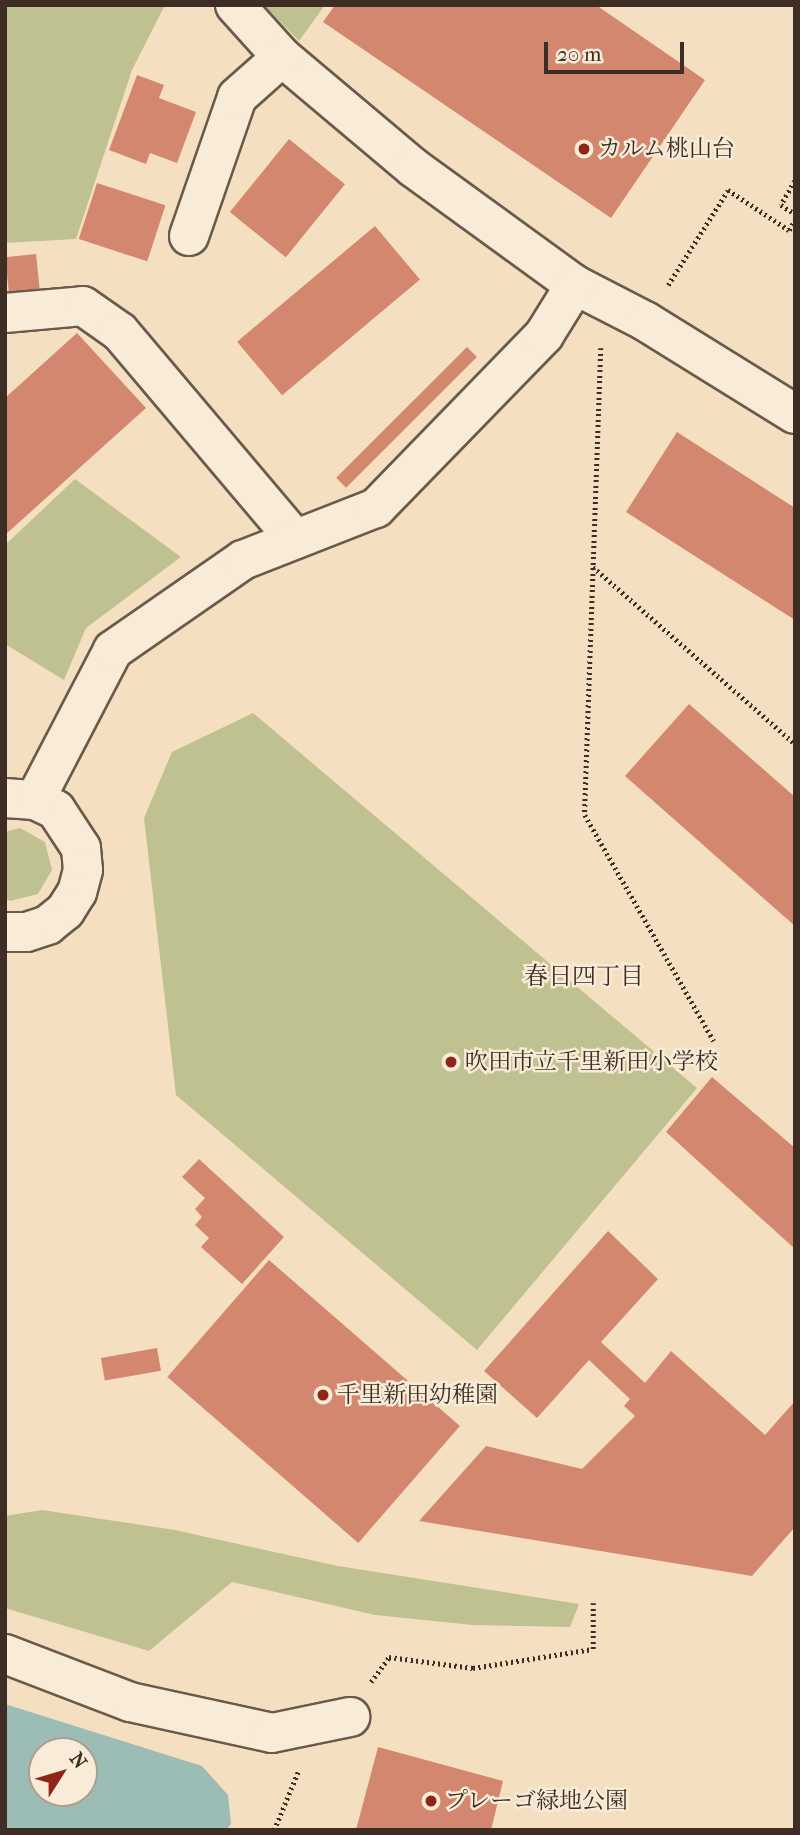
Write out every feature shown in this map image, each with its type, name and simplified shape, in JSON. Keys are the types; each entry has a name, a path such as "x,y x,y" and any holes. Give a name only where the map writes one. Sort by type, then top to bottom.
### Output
{"street":[{"path":"235,5 282,57 414,168 575,285 645,321 795,414"},
{"path":"189,236 237,97 282,57"},
{"path":"5,932 26,932 48,925 65,911 77,892 83,870 81,848 71,827 56,810 20,799 113,650 243,560 376,508 544,335 575,285"},
{"path":"5,313 83,306 120,332 295,539"},
{"path":"5,1654 130,1702 272,1733 345,1711"}],"path":[{"path":"795,181 780,205 795,214"},
{"path":"668,284 728,190 789,230 795,220"},
{"path":"601,343 585,815 714,1041"},
{"path":"593,566 795,744"},
{"path":"274,1830 345,1711 389,1657 472,1668 593,1649 593,1603"}],"green space":[{"path":"5,5 165,5 132,70 76,239 5,243"},
{"path":"264,5 325,5 299,41"},
{"path":"75,479 181,557 86,628 64,680 5,644 5,545"},
{"path":"253,713 697,1088 477,1350 176,1095 144,818 172,752"},
{"path":"20,828 45,842 52,870 38,894 10,901 5,898 5,832"},
{"path":"42,1510 175,1530 338,1566 579,1604 570,1627 473,1625 375,1615 232,1582 149,1651 5,1608 5,1516"}],"water":[{"path":"5,1704 202,1766 228,1795 231,1824 226,1830 5,1830"}],"building":[{"name":"カルム桃山台","path":"335,5 596,5 705,80 611,218 323,22"},
{"path":"137,75 164,85 159,98 196,112 177,163 150,153 146,164 109,150"},
{"path":"289,139 345,184 286,257 230,212"},
{"path":"97,183 165,205 147,261 79,239"},
{"path":"375,226 420,280 282,395 237,342"},
{"path":"36,254 40,291 9,294 5,257"},
{"path":"77,333 146,408 5,535 5,398"},
{"path":"467,347 477,357 346,488 336,478"},
{"path":"677,432 795,508 795,620 626,512"},
{"path":"689,704 795,797 795,926 625,776"},
{"path":"712,1077 795,1148 795,1249 666,1132"},
{"path":"199,1159 284,1237 242,1284 201,1247 209,1238 195,1225 202,1217 195,1209 205,1198 182,1177"},
{"path":"608,1231 658,1279 601,1342 645,1383 671,1351 765,1435 795,1401 795,1527 752,1576 419,1521 486,1446 582,1469 635,1416 624,1406 630,1399 589,1360 537,1418 484,1371"},
{"path":"269,1260 460,1426 358,1543 167,1377"},
{"path":"157,1348 161,1371 105,1381 101,1358"},
{"name":"プレーゴ緑地公園","path":"378,1747 503,1781 491,1830 356,1830"}],"place":[{"name":"カルム桃山台","path":"584,149"},
{"name":"吹田市立千里新田小学校","path":"451,1062"},
{"name":"千里新田幼稚園","path":"323,1395"},
{"name":"プレーゴ緑地公園","path":"431,1801"}],"district":[{"name":"春日四丁目","path":"584,977"}]}
